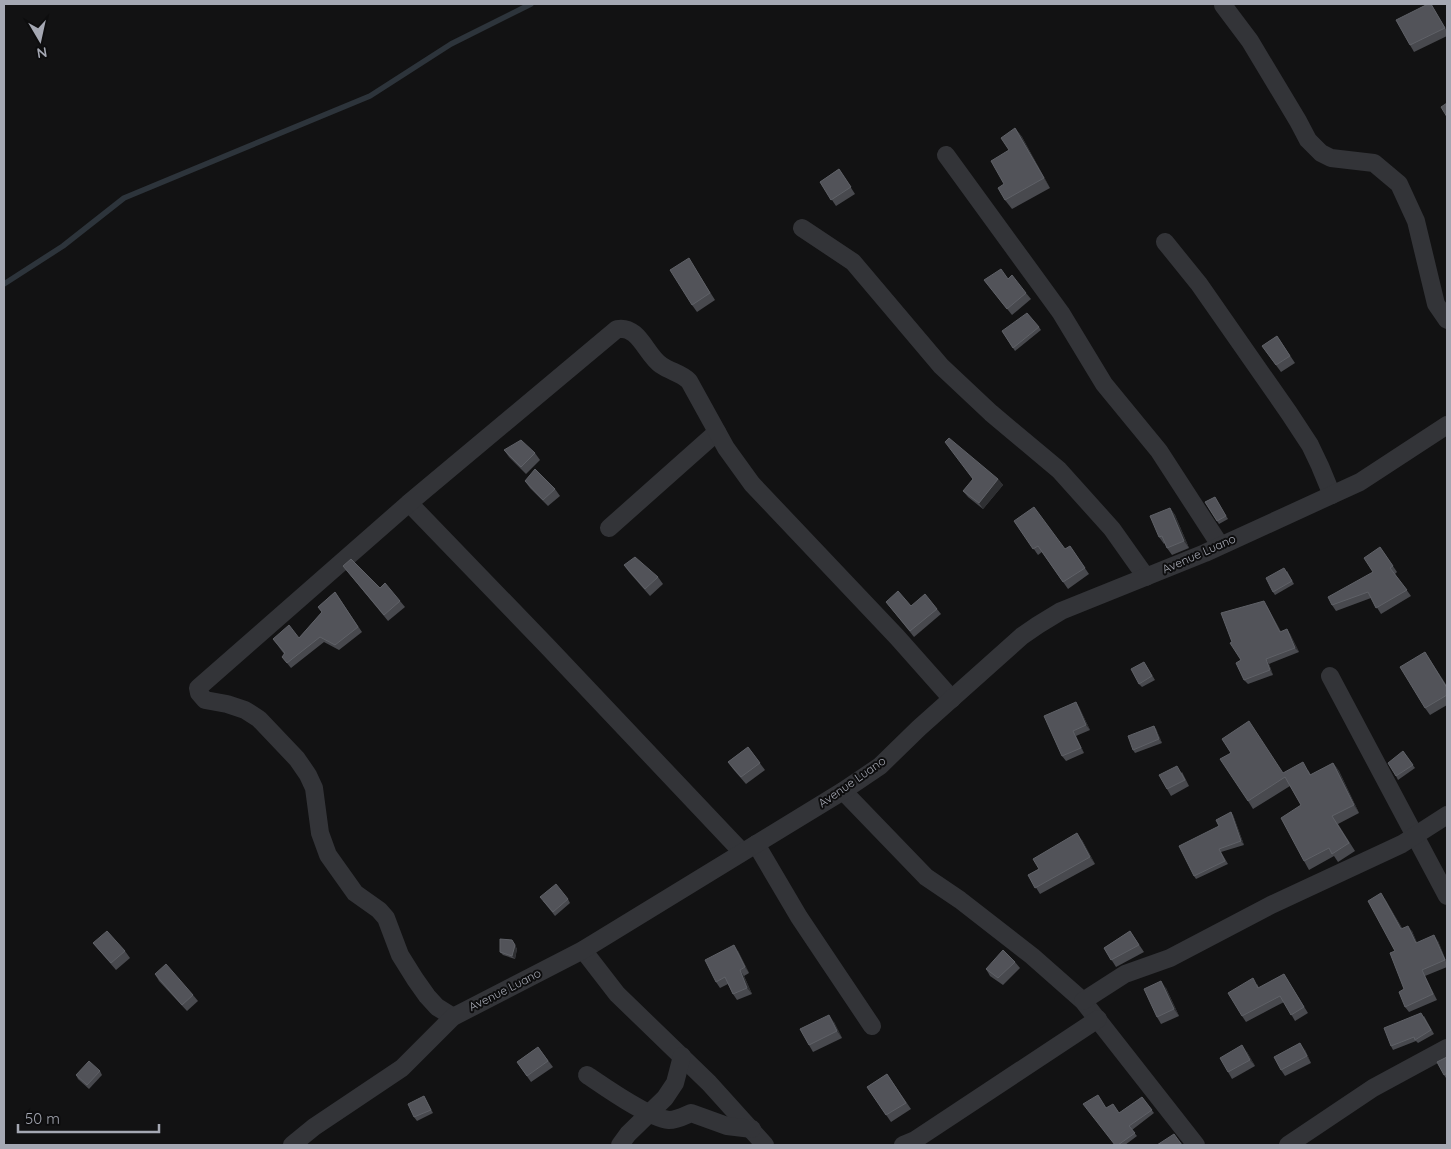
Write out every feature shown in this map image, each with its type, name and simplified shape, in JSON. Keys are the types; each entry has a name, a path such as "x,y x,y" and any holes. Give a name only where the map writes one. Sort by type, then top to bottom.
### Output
{"street":[{"path":"1223,5 1250,41 1308,140 1320,153 1331,158 1374,163 1399,184 1416,221 1436,304 1447,320"},
{"path":"946,155 1061,313 1104,384 1159,450 1220,546"},
{"path":"802,228 853,262 941,366 991,413 1059,470 1112,529 1146,577"},
{"path":"1165,242 1199,284 1289,413 1310,446 1332,495"},
{"path":"453,1017 438,1007 427,996 400,956 386,918 379,910 355,893 328,855 320,833 314,788 308,775 296,759 258,719 245,710 205,700 199,693 198,688 409,503 617,329 624,328 632,331 655,360 670,370 683,375 696,393 726,448 752,484 897,637 952,699"},
{"name":"Avenue Luano","path":"292,1145 314,1127 402,1068 453,1017 583,950 843,791 880,766 1022,636 1038,624 1062,611 1220,546 1360,482 1447,425"},
{"path":"608,528 717,432"},
{"path":"409,503 548,647 749,848 799,917 872,1026"},
{"path":"1330,676 1447,896"},
{"path":"843,791 926,877 960,900 1032,956 1082,1001 1196,1145"},
{"path":"1082,1001 1125,974 1170,958 1234,923 1402,844 1447,815"},
{"path":"583,950 617,994 682,1056 766,1145"},
{"path":"904,1145 915,1140 1098,1020"},
{"path":"1288,1145 1374,1088 1447,1048"},
{"path":"620,1145 649,1112 665,1098 675,1083 682,1056"},
{"path":"587,1075 658,1118 675,1120 691,1113 727,1126 752,1130"}],"building":[{"path":"1431,4 1445,28 1410,45 1396,20"},
{"path":"1447,103 1447,117 1441,107"},
{"path":"1015,128 1044,178 1005,200 998,188 1004,184 991,161 1009,150 1001,138"},
{"path":"839,169 851,187 831,200 820,182"},
{"path":"689,258 710,293 692,305 670,270"},
{"path":"1001,269 1008,279 1012,275 1026,293 1007,309 984,280"},
{"path":"1027,313 1039,327 1013,348 1002,331"},
{"path":"1277,336 1290,356 1276,365 1262,346"},
{"path":"949,438 998,479 979,503 963,491 973,479 945,442"},
{"path":"521,440 535,453 521,467 504,450"},
{"path":"535,469 555,489 543,500 525,481"},
{"path":"1215,497 1226,516 1217,521 1205,502"},
{"path":"1034,507 1065,549 1070,546 1085,568 1063,582 1038,546 1033,549 1014,521"},
{"path":"1170,508 1184,541 1167,548 1162,536 1159,537 1150,516"},
{"path":"1380,547 1393,566 1390,568 1407,590 1376,608 1368,592 1332,605 1328,597 1373,572 1364,558"},
{"path":"635,557 658,577 645,589 624,565"},
{"path":"351,559 380,588 385,583 400,601 384,615 343,566"},
{"path":"1284,568 1292,581 1273,592 1266,578"},
{"path":"898,591 911,606 925,594 937,609 910,631 886,602"},
{"path":"335,592 358,627 335,645 320,637 287,663 282,657 285,653 273,639 289,625 299,638 322,612 318,607"},
{"path":"1264,601 1280,632 1287,629 1295,648 1266,659 1270,670 1244,680 1236,663 1241,660 1230,643 1232,642 1221,613"},
{"path":"1425,652 1447,688 1447,695 1425,708 1400,667"},
{"path":"1144,662 1152,676 1139,684 1131,669"},
{"path":"1076,702 1086,725 1073,731 1081,748 1062,756 1044,716"},
{"path":"1249,721 1283,773 1303,762 1310,775 1333,763 1354,805 1332,816 1349,843 1332,854 1329,848 1304,861 1281,818 1301,805 1285,777 1248,801 1220,759 1231,753 1222,739"},
{"path":"1154,726 1159,739 1133,750 1128,736"},
{"path":"748,747 760,763 741,777 728,762"},
{"path":"1403,751 1413,765 1396,776 1388,763"},
{"path":"1177,766 1185,780 1167,789 1159,775"},
{"path":"1231,812 1241,841 1219,849 1225,861 1194,876 1179,846 1219,826 1216,820"},
{"path":"1077,833 1090,857 1035,888 1028,875 1039,869 1033,859"},
{"path":"556,884 568,899 553,912 540,897"},
{"path":"1381,893 1401,929 1408,926 1416,943 1434,935 1445,960 1422,970 1433,994 1405,1007 1399,992 1404,989 1390,953 1395,951 1368,901"},
{"path":"107,931 125,951 111,963 93,943"},
{"path":"1130,931 1139,945 1111,960 1104,948"},
{"path":"500,939 512,940 515,945 512,956 500,952"},
{"path":"734,945 745,967 740,970 747,988 733,994 725,977 716,982 705,960"},
{"path":"1003,950 1015,962 998,978 986,969"},
{"path":"166,964 193,995 182,1005 155,974"},
{"path":"1284,974 1304,1007 1291,1015 1280,996 1242,1016 1228,993 1253,978 1258,988"},
{"path":"1161,981 1174,1009 1157,1017 1144,989"},
{"path":"1421,1013 1431,1030 1415,1040 1414,1037 1391,1046 1384,1028"},
{"path":"829,1015 837,1031 809,1045 800,1029"},
{"path":"1300,1043 1307,1056 1281,1070 1274,1057"},
{"path":"1242,1045 1250,1060 1228,1072 1220,1058"},
{"path":"538,1047 548,1061 527,1076 517,1062"},
{"path":"1447,1057 1447,1073 1444,1075 1437,1062"},
{"path":"89,1061 100,1071 87,1085 76,1075"},
{"path":"887,1074 906,1103 886,1115 867,1087"},
{"path":"1098,1095 1106,1108 1113,1104 1119,1113 1142,1097 1152,1110 1129,1126 1135,1133 1118,1145 1115,1145 1083,1104"},
{"path":"424,1096 431,1110 414,1117 408,1104"},
{"path":"1174,1134 1182,1145 1157,1145"}],"waterway":[{"path":"4,284 63,246 124,198 370,96 451,44 531,4"}]}
